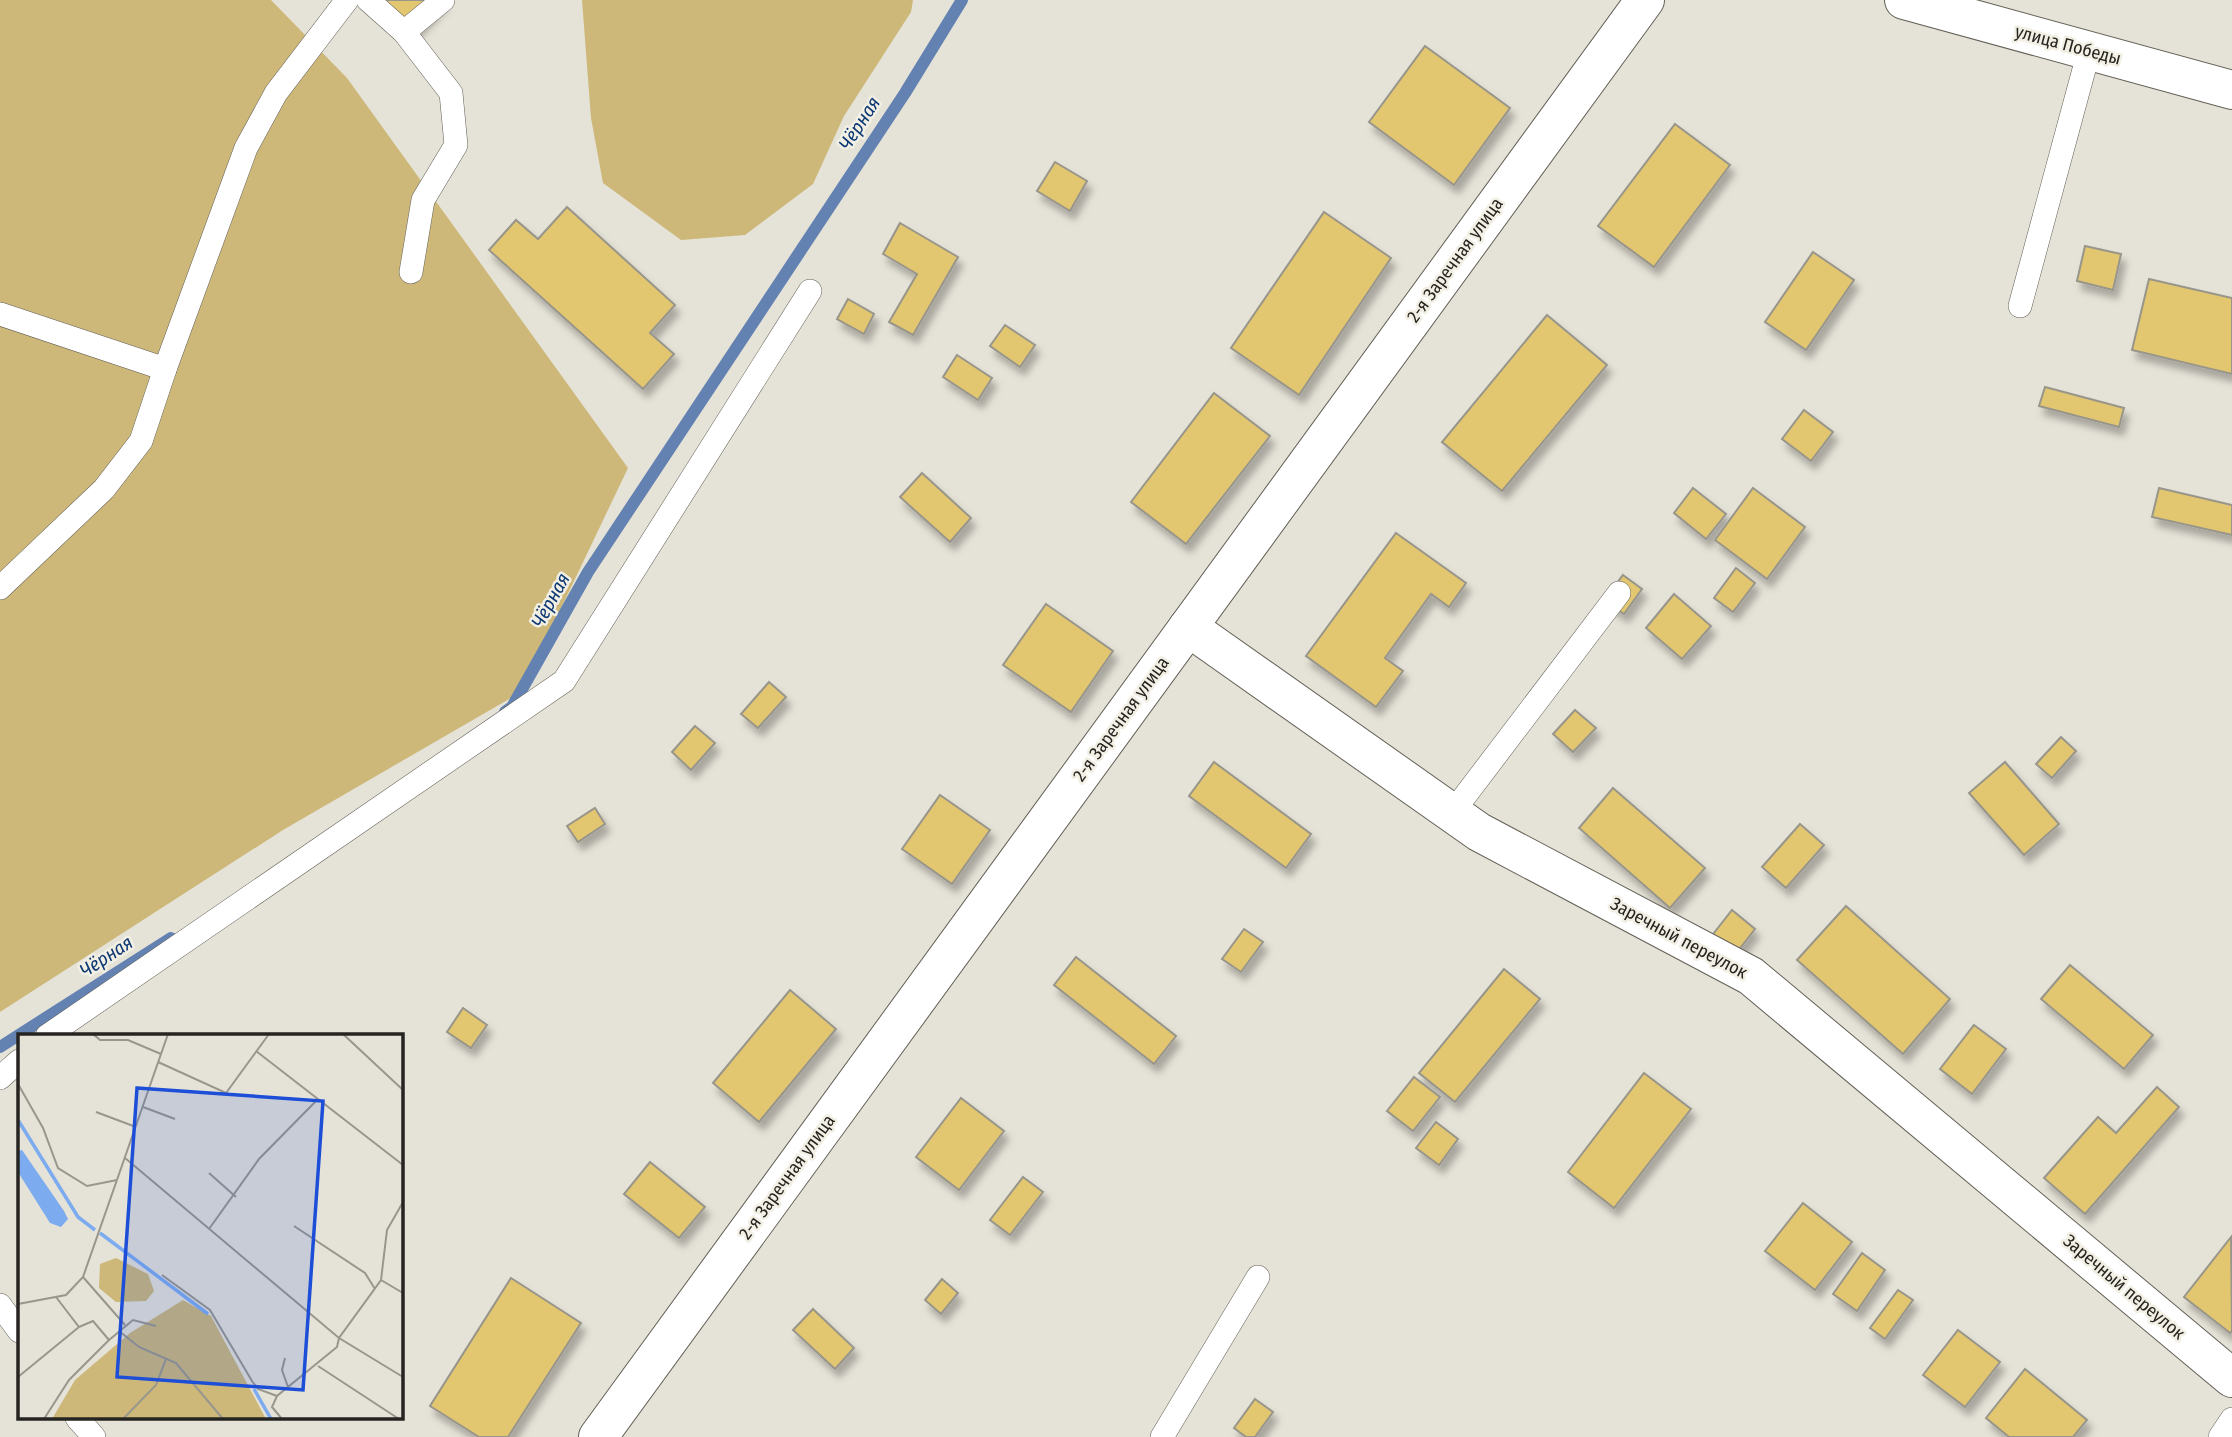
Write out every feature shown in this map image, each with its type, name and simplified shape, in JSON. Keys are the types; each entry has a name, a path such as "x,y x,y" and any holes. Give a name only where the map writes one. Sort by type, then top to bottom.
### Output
{"street":[{"name":"2-я Заречная улица","path":"598,1437 1645,0"},
{"name":"улица Победы","path":"1927,3 2232,90"},
{"name":"Заречный переулок","path":"1188,627 1479,832 1751,976 2232,1378"}],"lane":[{"path":"0,587 104,489 141,441 246,148 275,93 347,0"},
{"path":"368,0 404,32 451,93 456,145 423,200 411,272"},
{"path":"404,32 443,0"},
{"path":"2020,306 2089,51"},
{"path":"50,1034 564,681 810,291"},
{"path":"0,314 165,369"},
{"path":"1452,813 1619,593"},
{"path":"0,1078 18,1062"},
{"path":"1162,1437 1258,1277"},
{"path":"2220,1437 2232,1419"},
{"path":"79,1420 94,1437"}],"shaded area":[{"path":"0,0 271,0 347,78 628,468 521,692 283,830 0,1012"},
{"path":"582,0 913,0 911,12 844,116 813,184 745,235 681,240 603,183 591,118"}],"building":[{"path":"375,0 443,0 411,34"},
{"path":"1425,46 1510,108 1454,185 1369,122"},
{"path":"1675,124 1730,165 1654,267 1598,226"},
{"path":"1055,162 1087,181 1070,211 1037,191"},
{"path":"567,207 675,305 650,333 674,354 643,389 489,250 516,220 538,239"},
{"path":"1324,212 1391,258 1299,395 1231,348"},
{"path":"900,223 958,257 913,335 889,322 917,274 883,254"},
{"path":"2085,246 2121,254 2113,290 2077,281"},
{"path":"1813,252 1854,280 1806,350 1765,322"},
{"path":"2149,279 2232,298 2232,374 2132,350"},
{"path":"848,299 874,314 864,334 837,319"},
{"path":"1547,315 1607,365 1502,491 1442,442"},
{"path":"1005,325 1035,345 1020,367 990,346"},
{"path":"957,355 992,378 978,400 943,377"},
{"path":"2045,387 2124,408 2119,427 2039,406"},
{"path":"1214,393 1270,436 1186,544 1131,502"},
{"path":"1804,410 1833,432 1811,461 1782,439"},
{"path":"922,473 971,518 950,542 900,497"},
{"path":"1693,488 1726,514 1706,539 1674,513"},
{"path":"1753,488 1805,527 1767,579 1715,540"},
{"path":"2159,488 2232,505 2232,535 2152,517"},
{"path":"1396,533 1466,583 1449,607 1431,594 1385,658 1403,671 1376,707 1306,656"},
{"path":"1736,568 1755,583 1733,612 1714,598"},
{"path":"1623,575 1642,589 1624,614 1604,600"},
{"path":"1674,594 1711,626 1682,659 1646,628"},
{"path":"1046,604 1113,651 1071,712 1003,665"},
{"path":"769,682 786,697 758,728 741,714"},
{"path":"1575,710 1596,728 1573,752 1553,734"},
{"path":"695,726 715,743 691,770 672,752"},
{"path":"2061,737 2076,751 2052,778 2036,764"},
{"path":"1214,762 1311,834 1286,868 1189,796"},
{"path":"2005,762 2059,824 2024,855 1969,793"},
{"path":"1613,788 1705,868 1670,908 1579,828"},
{"path":"940,795 990,830 952,884 902,849"},
{"path":"595,808 605,824 578,842 567,826"},
{"path":"1800,824 1824,845 1786,888 1762,867"},
{"path":"1846,906 1950,999 1903,1054 1797,960"},
{"path":"1732,910 1755,929 1734,956 1710,938"},
{"path":"1244,929 1263,942 1241,972 1222,959"},
{"path":"1076,957 1176,1036 1154,1064 1054,985"},
{"path":"2070,965 2153,1035 2124,1069 2041,999"},
{"path":"1504,969 1540,999 1455,1102 1419,1073"},
{"path":"790,990 836,1029 759,1122 713,1083"},
{"path":"463,1008 487,1025 471,1048 447,1032"},
{"path":"1974,1025 2006,1049 1972,1094 1940,1069"},
{"path":"1644,1073 1691,1109 1614,1208 1568,1172"},
{"path":"1414,1077 1440,1097 1413,1131 1387,1111"},
{"path":"2157,1087 2179,1107 2085,1214 2044,1178 2098,1117 2116,1133"},
{"path":"961,1098 1004,1131 959,1190 916,1157"},
{"path":"1436,1122 1458,1139 1439,1165 1416,1148"},
{"path":"650,1162 705,1207 679,1238 624,1194"},
{"path":"1023,1177 1043,1192 1010,1235 990,1220"},
{"path":"1803,1203 1852,1242 1815,1290 1765,1251"},
{"path":"2231,1237 2232,1331 2230,1333 2184,1297"},
{"path":"1862,1253 1885,1270 1857,1311 1833,1294"},
{"path":"511,1278 581,1323 508,1437 479,1437 430,1406"},
{"path":"942,1279 958,1293 941,1314 925,1300"},
{"path":"1898,1290 1913,1300 1885,1339 1870,1328"},
{"path":"813,1309 854,1348 835,1369 793,1330"},
{"path":"1958,1330 2000,1362 1965,1407 1923,1375"},
{"path":"2025,1369 2087,1420 2073,1437 2009,1437 1986,1418"},
{"path":"1255,1399 1273,1412 1255,1437 1246,1437 1234,1428"}],"waterway":[{"name":"Чёрная","path":"505,712 512,707 588,572 905,93 962,0"},
{"name":"Чёрная","path":"20,1034 171,938"},
{"name":"Чёрная","path":"0,1047 18,1036"}]}
